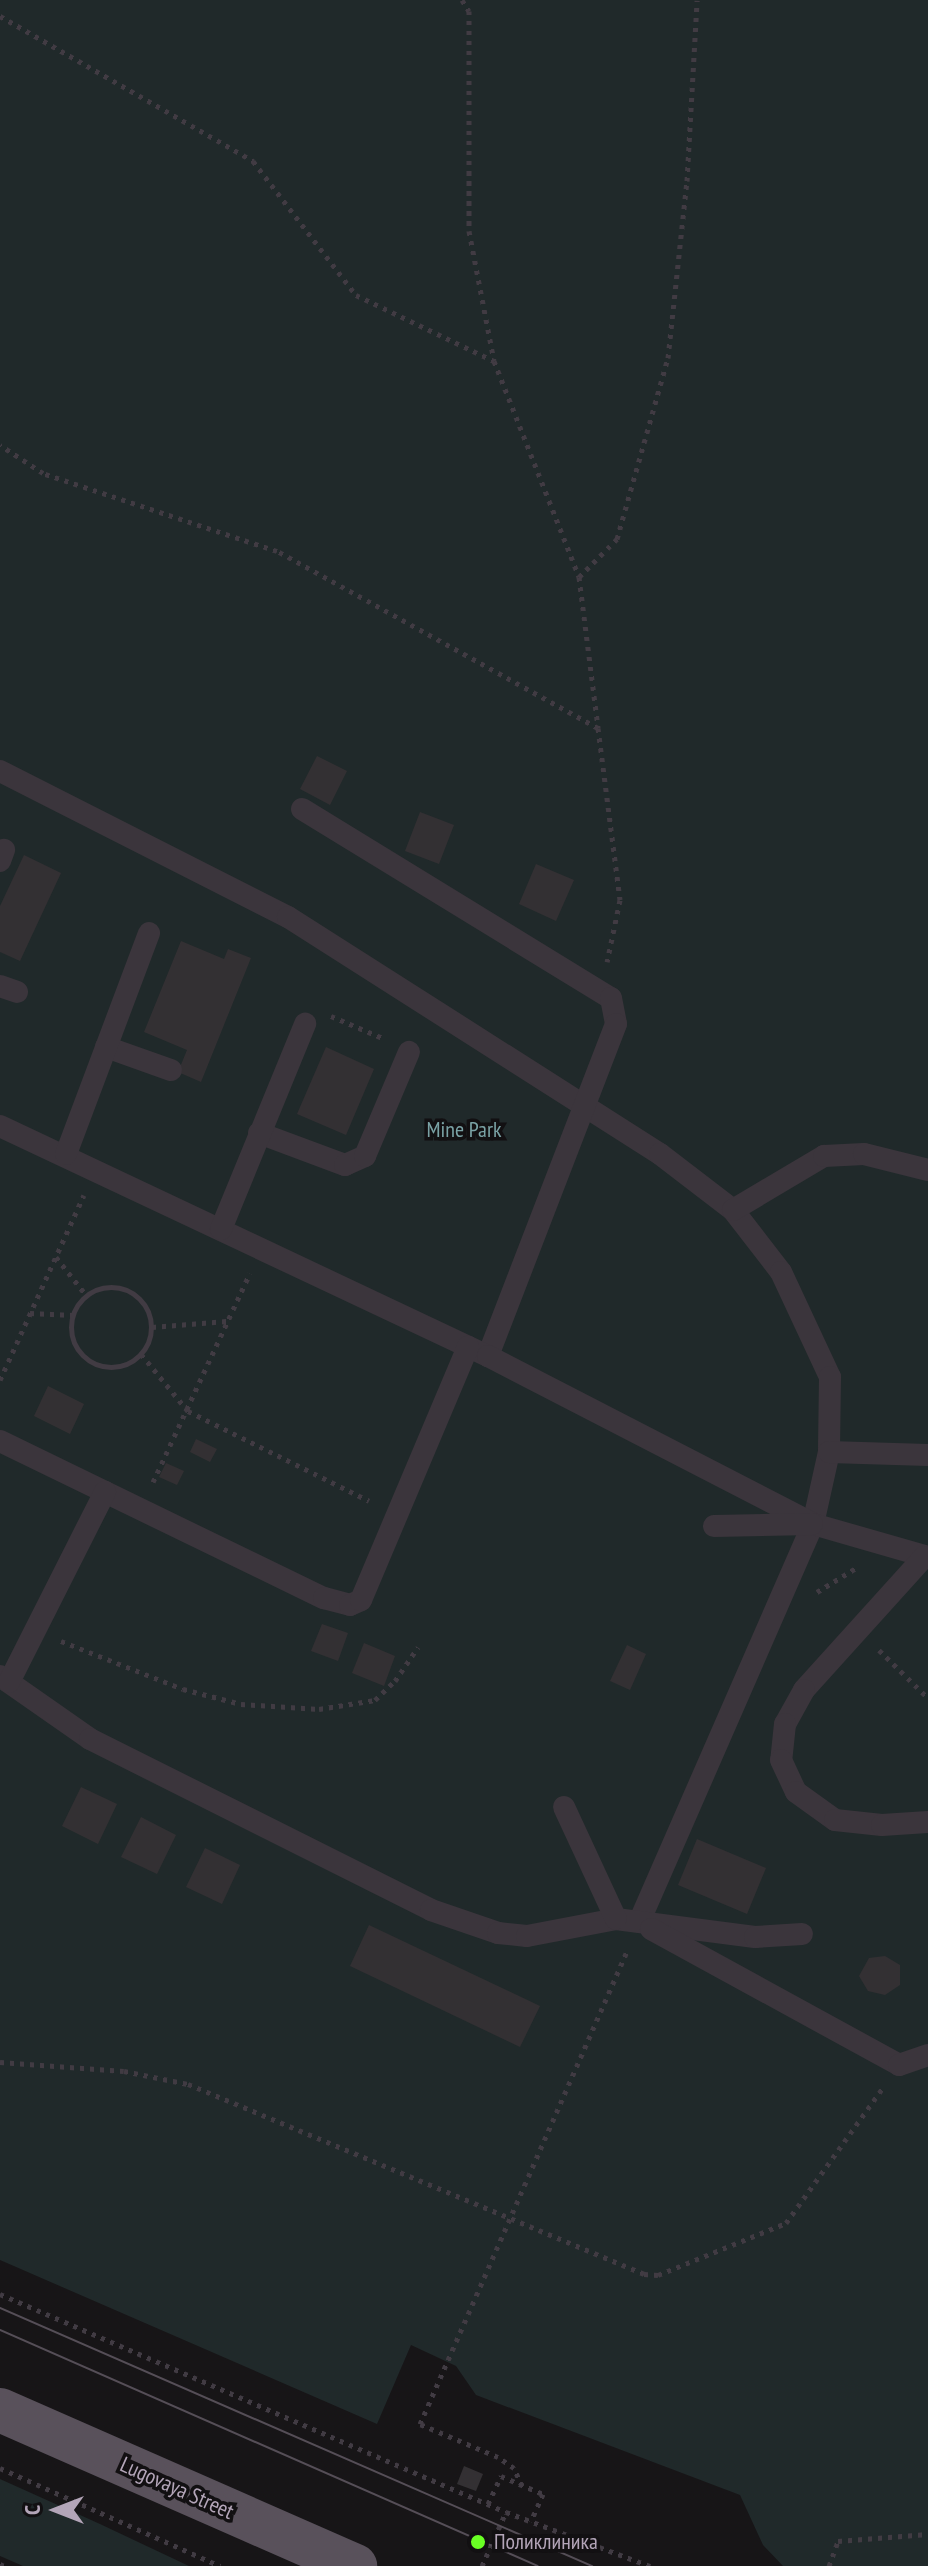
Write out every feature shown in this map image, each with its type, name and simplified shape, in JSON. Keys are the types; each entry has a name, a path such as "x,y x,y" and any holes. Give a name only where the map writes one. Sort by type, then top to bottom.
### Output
{"main road":[{"name":"Lugovaya Street","path":"0,2410 355,2566"}],"lane":[{"path":"0,771 288,917 660,1154 733,1210 781,1272 830,1377 829,1452 813,1524 639,1922"},
{"path":"0,1441 324,1598 350,1605 361,1600 478,1351 584,1108 616,1024 611,998 600,990 302,809"},
{"path":"66,1154 149,933"},
{"path":"221,1229 305,1024"},
{"path":"106,1047 171,1070"},
{"path":"259,1133 345,1165 365,1156 409,1052"},
{"path":"0,1126 96,1167 478,1351 813,1524 893,1551 926,1557"},
{"path":"733,1210 824,1156 864,1154 928,1170"},
{"path":"829,1452 928,1455"},
{"path":"105,1492 35,1629 4,1679 90,1739 431,1910 498,1933 527,1936 616,1919 755,1937 802,1934"},
{"path":"714,1526 813,1524"},
{"path":"926,1557 855,1627 804,1690 785,1724 781,1760 787,1781 815,1809 835,1820 882,1825 928,1822"},
{"path":"564,1807 616,1919"},
{"path":"639,1922 918,2064"}],"path":[{"path":"462,0 469,11 469,231 494,361 579,577 620,900 600,990"},
{"path":"579,577 617,539 668,358 687,181 697,0"},
{"path":"0,16 253,161 356,295 494,361"},
{"path":"0,445 43,473 277,551 598,728"},
{"path":"305,1024 320,1016 339,1018 409,1052"},
{"path":"0,1380 96,1167"},
{"path":"140,1508 188,1411 261,1248"},
{"path":"56,1257 86,1295"},
{"path":"113,1287 131,1292 146,1307 152,1327 141,1354 121,1366 90,1362 71,1337 73,1315 86,1295 113,1287"},
{"path":"30,1313 73,1315"},
{"path":"152,1327 228,1321"},
{"path":"141,1354 188,1411 369,1501"},
{"path":"813,1595 893,1551"},
{"path":"855,1627 928,1698"},
{"path":"35,1629 183,1689 241,1704 319,1709 375,1700 395,1681 418,1647"},
{"path":"522,2486 514,2468 498,2457 420,2424 639,1922"},
{"path":"0,2062 124,2071 188,2084 644,2274 658,2275 786,2223 918,2064"},
{"path":"0,2294 506,2512 650,2566"},
{"path":"0,2468 220,2566"},
{"path":"488,2504 501,2476 543,2494 531,2521"},
{"path":"482,2566 506,2512"},
{"path":"829,2566 838,2541 928,2534"}],"green space":[{"name":"Mine Park","path":"0,0 928,0 928,2566 783,2566 763,2545 740,2495 476,2395 456,2366 411,2345 377,2424 0,2260"},
{"path":"0,2479 189,2566 23,2566 0,2556"}],"building":[{"path":"317,756 347,771 330,805 300,789"},
{"path":"420,812 454,825 439,864 405,851"},
{"path":"24,855 61,873 20,961 0,952 0,906"},
{"path":"536,864 574,880 556,921 519,904"},
{"path":"181,941 224,959 228,949 251,958 201,1082 178,1072 187,1050 144,1032"},
{"path":"326,1047 374,1069 346,1135 297,1114"},
{"path":"48,1386 84,1404 70,1434 34,1416"},
{"path":"196,1439 217,1449 210,1462 190,1452"},
{"path":"166,1463 184,1471 177,1485 159,1477"},
{"path":"322,1624 348,1633 338,1661 311,1651"},
{"path":"364,1643 395,1656 384,1686 352,1673"},
{"path":"627,1645 646,1654 630,1690 610,1681"},
{"path":"81,1787 117,1804 98,1844 62,1826"},
{"path":"141,1817 176,1835 157,1874 121,1857"},
{"path":"697,1839 766,1868 747,1914 678,1885"},
{"path":"205,1848 240,1865 222,1904 186,1887"},
{"path":"369,1925 540,2006 520,2047 350,1966"},
{"path":"885,1956 900,1965 900,1985 885,1995 868,1991 859,1976 869,1958"},
{"path":"464,2466 483,2474 476,2491 457,2484"}],"tram line":[{"path":"0,2308 592,2566"},
{"path":"0,2330 538,2566"}],"place":[{"name":"Поликлиника","path":"478,2542"}]}
